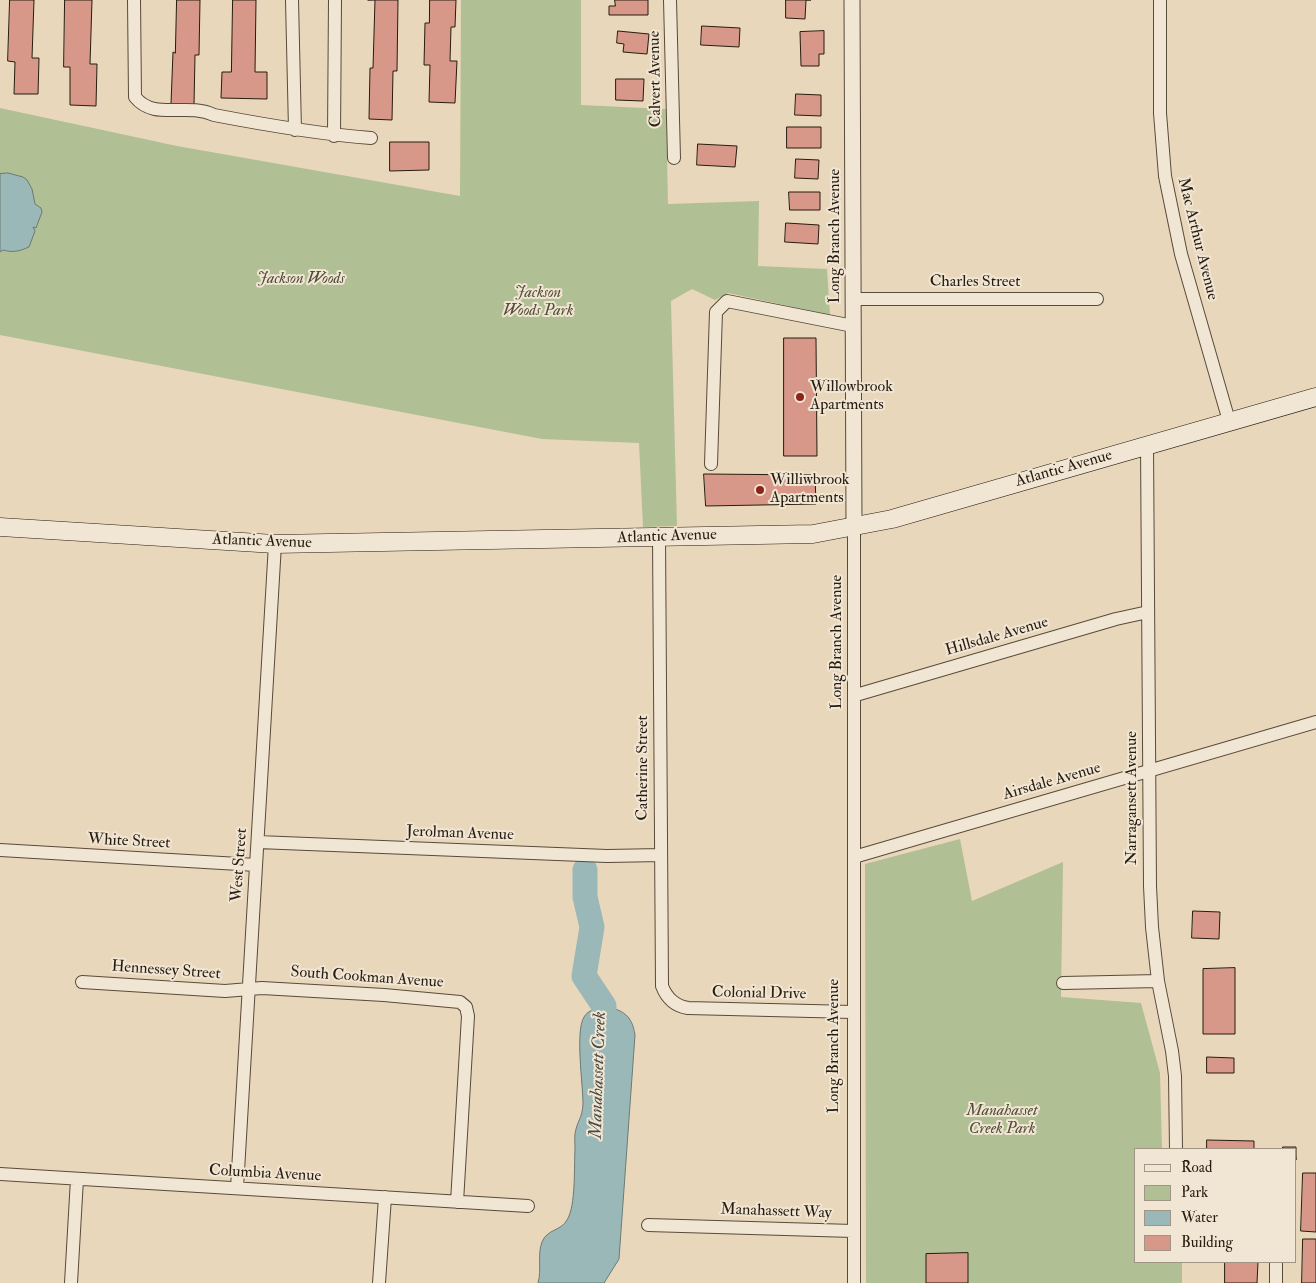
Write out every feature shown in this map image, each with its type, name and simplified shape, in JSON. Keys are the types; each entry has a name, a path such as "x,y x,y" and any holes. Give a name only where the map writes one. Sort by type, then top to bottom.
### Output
{"main road":[{"name":"Atlantic Avenue","path":"0,527 275,544 813,534 892,519 1316,396"}],"street":[{"path":"134,0 135,97 140,104 158,110 204,110 214,115 334,136 371,138"},
{"path":"292,0 295,130"},
{"path":"334,136 335,0"},
{"name":"Calvert Avenue","path":"670,0 674,158"},
{"name":"Long Branch Avenue","path":"852,0 856,695 852,1012 854,1283"},
{"name":"Mac Arthur Avenue","path":"1160,0 1160,113 1165,176 1181,254 1229,421"},
{"name":"Charles Street","path":"853,299 1098,299"},
{"path":"711,464 716,312 718,309 727,301 853,326"},
{"name":"Narragansett Avenue","path":"1147,445 1150,886 1158,981 1175,1076 1176,1148"},
{"name":"Catherine Street","path":"659,536 662,986 668,998"},
{"name":"West Street","path":"237,1188 275,544"},
{"name":"Hillsdale Avenue","path":"856,695 1116,619 1148,612"},
{"name":"Airsdale Avenue","path":"854,857 1316,722"},
{"name":"Jerolman Avenue","path":"258,842 590,855 661,855"},
{"name":"White Street","path":"0,850 256,865"},
{"path":"1063,983 1158,981"},
{"name":"Hennessey Street","path":"82,982 225,991 248,990"},
{"name":"South Cookman Avenue","path":"248,990 262,988 454,1000 466,1007 468,1016 457,1202"},
{"name":"Colonial Drive","path":"668,998 676,1005 688,1008 852,1012"},
{"name":"Columbia Avenue","path":"0,1174 528,1206"},
{"path":"72,1283 77,1179"},
{"path":"379,1283 385,1197"},
{"name":"Manahassett Way","path":"648,1225 853,1231"},
{"path":"1276,1263 1276,1283"}],"green space":[{"name":"Jackson Woods","path":"461,0 581,0 581,105 666,109 668,204 759,201 758,266 827,269 830,315 728,293 715,300 692,289 671,301 677,526 643,527 639,443 542,439 0,335 0,108 177,146 460,196"},
{"name":"Manahasset Creek Park","path":"960,839 972,901 1063,862 1061,997 1141,1003 1160,1073 1162,1148 1134,1148 1134,1263 1182,1263 1182,1283 866,1283 865,864"}],"water":[{"path":"8,173 27,180 32,189 35,204 41,208 42,212 36,228 33,227 35,231 29,247 23,250 3,250 0,252 0,174"},
{"path":"604,1006 626,1014 632,1023 635,1035 619,1259 604,1283 538,1283 542,1242 547,1235 564,1224 570,1214 572,1205 575,1134 583,1104 580,1046 581,1024 588,1013"}],"building":[{"path":"10,0 34,0 32,58 39,58 38,94 14,94 15,62 8,61"},
{"path":"65,0 92,0 90,64 97,64 96,106 70,105 70,67 64,67"},
{"path":"177,0 200,0 199,55 195,55 194,105 171,104"},
{"path":"233,0 256,0 255,72 267,72 267,99 221,98 222,72 231,72"},
{"path":"375,0 398,0 397,71 393,71 392,120 369,119 370,68 373,68"},
{"path":"430,0 456,0 455,27 451,27 450,61 457,61 455,103 429,102 430,65 424,65 425,23 429,23"},
{"path":"615,0 648,0 648,15 609,15 609,6 615,6"},
{"path":"786,0 806,0 805,19 786,18"},
{"path":"702,26 740,28 739,47 701,45"},
{"path":"618,31 649,34 647,54 623,52 624,44 617,43"},
{"path":"824,31 824,54 819,54 819,66 801,66 800,32"},
{"path":"616,79 644,79 643,101 616,100"},
{"path":"796,94 821,95 821,116 795,115"},
{"path":"787,127 821,127 821,148 787,148"},
{"path":"390,142 429,142 429,170 390,171"},
{"path":"698,144 737,146 735,167 697,165"},
{"path":"796,159 819,160 818,179 795,178"},
{"path":"789,192 820,192 820,210 790,210"},
{"path":"786,223 819,225 818,244 785,242"},
{"name":"Willowbrook Apartments","path":"784,338 816,338 817,456 784,456"},
{"name":"Williwbrook Apartments","path":"704,474 815,475 816,504 706,506"},
{"path":"1193,911 1220,912 1219,939 1192,938"},
{"path":"1235,968 1235,1034 1203,1034 1203,969"},
{"path":"1207,1057 1234,1058 1234,1073 1207,1073"},
{"path":"1207,1140 1254,1141 1254,1148 1207,1148"},
{"path":"1303,1173 1316,1173 1316,1232 1301,1231"},
{"path":"1303,1239 1316,1239 1316,1283 1302,1283"},
{"path":"968,1253 968,1283 926,1283 926,1254"},
{"path":"1225,1263 1258,1263 1257,1283 1225,1283"}],"waterway":[{"name":"Manahassett Creek","path":"585,870 585,897 592,927 584,976 604,1006 602,1040"}],"place":[{"name":"Willowbrook Apartments","path":"800,397"},
{"name":"Williwbrook Apartments","path":"760,490"}],"park label":[{"name":"Jackson Woods Park","path":"538,303"}]}
